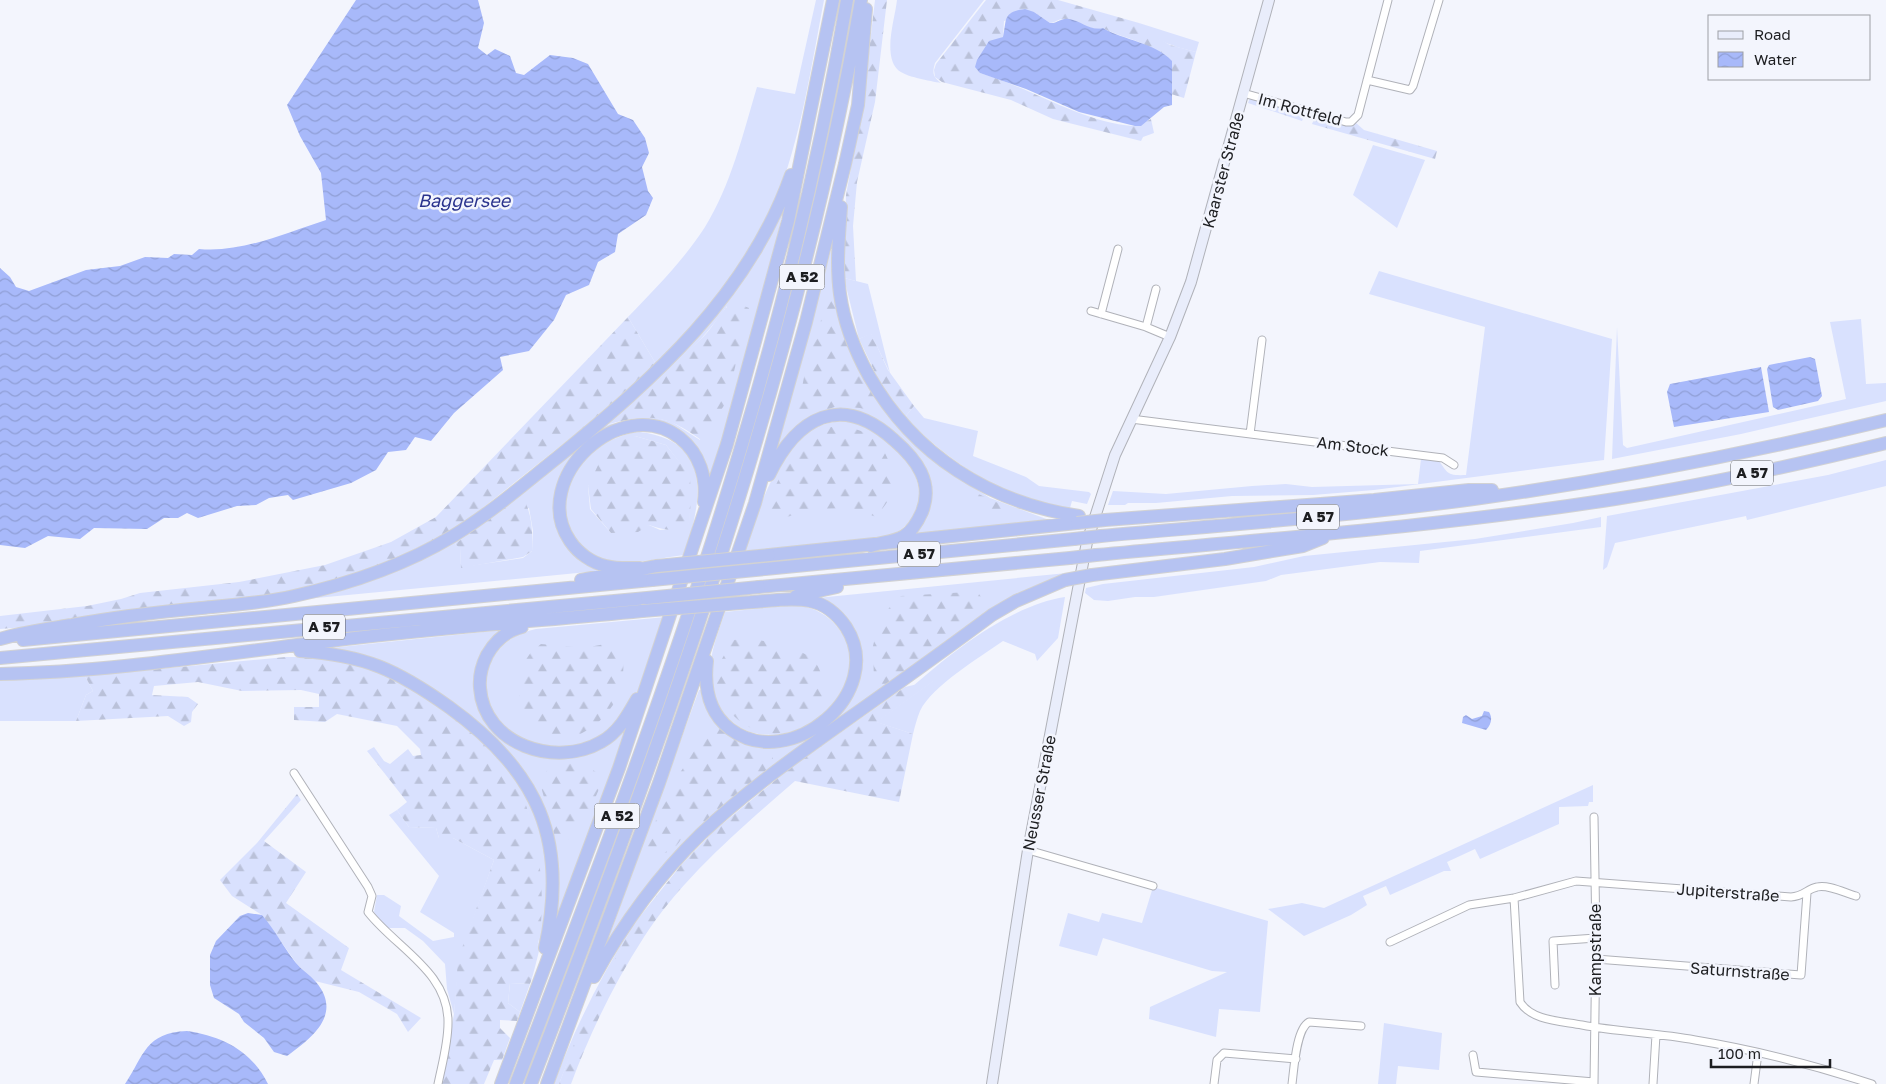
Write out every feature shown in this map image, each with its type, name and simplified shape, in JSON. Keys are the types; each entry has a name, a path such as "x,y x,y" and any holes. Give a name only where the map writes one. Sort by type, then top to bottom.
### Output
{"highway":[{"path":"501,1084 619,768 654,668 727,444 764,314 792,204 833,0"},
{"name":"A 52","path":"516,1084 633,774 699,581 742,444 778,317 809,192 847,0"},
{"name":"A 52","path":"531,1084 646,777 699,625 754,454 792,319 823,192 848,78 861,0"},
{"path":"547,1084 571,1024 713,629 755,503 806,322 845,164 858,105 866,0"},
{"path":"0,641 18,634 121,616 291,597 368,575 409,558 453,536 497,506 589,431 684,344 718,307 740,276 775,215 788,186 806,127"},
{"path":"845,164 838,243 840,296 853,343 885,402 905,428 923,446 963,476 1012,500 1078,519"},
{"path":"755,503 779,456 800,430 825,417 839,414 857,416 882,428 914,459 925,480 925,506 913,528 904,536 871,546"},
{"name":"A 57","path":"0,641 1334,515 1534,490 1617,477 1814,437 1886,420"},
{"path":"640,568 608,567 586,558 572,544 561,522 560,494 568,473 575,462 604,436 624,427 646,425 668,431 682,439 698,460 704,478 704,497 700,527"},
{"name":"A 57","path":"0,658 1479,518 1616,499 1818,460 1886,443"},
{"path":"522,593 640,568 871,546 1078,519 1374,500 1468,490 1534,490"},
{"path":"571,1024 606,955 625,924 662,876 723,813 785,764 992,616 1024,597 1065,580 1225,559 1303,546 1336,533"},
{"path":"0,674 33,673 268,651 330,641 771,600 898,574"},
{"path":"713,629 706,665 707,691 716,714 724,724 745,738 759,742 773,742 804,734 830,717 847,696 855,673 855,646 843,622 821,605 798,600 771,600"},
{"path":"553,620 508,632 492,647 481,670 481,697 484,710 498,730 515,742 547,752 561,754 589,748 602,742 622,723 654,668"},
{"path":"268,651 348,656 404,676 472,724 503,752 517,769 530,790 542,820 552,854 554,873 554,892 549,932 533,998"}],"main road":[{"name":"Kaarster Straße","path":"1097,505 1115,455 1170,337 1197,262 1269,0"},
{"name":"Neusser Straße","path":"992,1084 1028,850 1076,592 1097,505"}],"street":[{"path":"1388,0 1366,80 1410,90 1413,86 1439,0"},
{"name":"Im Rottfeld","path":"1243,93 1346,122 1356,118 1366,80"},
{"path":"1101,314 1118,248"},
{"path":"1146,327 1156,289"},
{"path":"1091,311 1146,327 1170,337"},
{"path":"1250,434 1262,340"},
{"name":"Am Stock","path":"1131,419 1443,458 1454,465"},
{"path":"294,773 371,892 368,912 379,926 430,973 444,996 448,1025 438,1084"},
{"name":"Kampstraße","path":"1594,817 1596,938 1594,1083"},
{"path":"1028,850 1153,886"},
{"name":"Jupiterstraße","path":"1390,942 1469,905 1514,898 1566,882 1595,882 1791,897 1807,893 1812,889 1822,886 1856,896"},
{"name":"Saturnstraße","path":"1596,959 1800,975 1807,893"},
{"path":"1514,898 1520,1002 1531,1014 1594,1027 1693,1039 1829,1070 1872,1084"},
{"path":"1555,985 1554,941 1596,938"},
{"path":"1292,1084 1302,1028 1309,1022 1361,1026"},
{"path":"1652,1084 1656,1035"},
{"path":"1214,1084 1217,1060 1224,1053 1296,1059"},
{"path":"1754,1084 1758,1053"},
{"path":"1473,1055 1476,1072 1594,1083"}],"green space":[{"path":"816,0 824,0 810,77 799,128 775,203 756,241 716,300 656,364 628,317 687,251 714,211 736,159 757,87 795,94"},
{"path":"875,0 887,0 875,102 857,182 853,226 856,281 844,278 846,195 863,103"},
{"path":"897,0 984,0 935,63 934,74 941,83 900,72 893,62 890,45"},
{"path":"986,0 1058,0 1139,23 1154,36 1170,45 1196,52 1184,98 1171,94 1171,88 1159,61 1153,51 1146,45 1103,28 1088,27 1075,21 1061,19 1050,23 1034,12 1004,21 1003,37 997,40 980,73 1095,118 1133,126 1151,119 1154,133 1143,137 1141,141 1053,119 1011,100 942,82 935,77 934,70 936,64"},
{"path":"1139,23 1199,42 1196,52 1157,39"},
{"path":"1250,98 1305,114 1302,121 1248,103"},
{"path":"1315,117 1343,125 1356,123 1364,130 1437,151 1435,159 1312,124"},
{"path":"1373,145 1425,160 1397,228 1353,195"},
{"path":"785,202 770,268 712,475 709,475 699,452 638,421 573,460 555,509 598,571 306,599 456,538 687,346","holes":["727,306 700,440 672,422 649,416 606,425 686,355","529,508 533,531 532,551 523,558 461,567 460,547 455,544 477,529"]},
{"path":"831,250 833,250 861,369 945,469 990,498 1049,520 911,537 925,518 931,497 904,441 839,411 777,449"},
{"path":"1379,271 1612,339 1604,460 1374,490 1313,495 1232,496 1108,505 1113,491 1166,494 1286,484 1312,487 1418,484 1421,459 1430,460 1430,457 1436,457 1450,474 1466,475 1485,327 1369,294"},
{"path":"844,278 868,284 890,373 871,334 859,339"},
{"path":"830,292 835,295 863,378 887,417 860,408 837,406 802,419 797,413 806,367"},
{"path":"734,302 749,308 727,401 701,440 677,425 655,418 633,419 605,425 692,348 708,332 721,313"},
{"path":"628,317 656,364 583,428 469,519 441,536 378,567 285,594 128,610 37,626 0,629 0,616 87,606 140,593 239,582 325,565 391,542 436,517"},
{"path":"1861,319 1866,384 1886,383 1886,401 1741,434 1612,459 1617,327 1623,445 1627,448 1846,399 1830,322"},
{"path":"871,333 888,370 914,406 905,417 880,383 859,339"},
{"path":"914,406 924,418 978,431 973,456 1026,477 1039,486 1089,492 1091,494 1087,504 1072,501 1070,508 1046,503 1023,497 980,477 941,450 905,417"},
{"path":"841,421 861,425 881,435 898,450 911,467 918,486 918,505 909,522 889,537 745,551 767,491 791,449 810,430 825,424"},
{"path":"827,427 848,427 862,432 880,445 886,454 892,475 887,503 876,517 862,512 823,509 797,514 770,523 764,510 786,464 804,441"},
{"path":"639,432 663,437 680,447 691,460 696,477 697,495 695,515 684,555 632,562 601,559 592,555 584,548 567,522 564,514 565,499 569,484 576,471 598,449 625,435","holes":["635,436 666,445 690,476 689,523 671,529 660,530 649,525 611,533 590,509 588,486"]},
{"path":"635,436 666,445 690,475 691,501 689,523 685,533 649,525 638,532 611,533 591,509 588,486 604,453 620,441"},
{"path":"932,460 974,492 1018,512 1001,514 982,505 961,491 942,474"},
{"path":"1886,460 1886,486 1747,520 1746,516 1615,543 1607,567 1603,570 1607,516 1828,475"},
{"path":"519,496 523,497 530,516 532,551 523,557 461,568 460,548 455,544"},
{"path":"1601,517 1601,527 1420,551 1419,563 1380,562 1281,575 1266,581 1154,597 1135,597 1108,601 1094,600 1085,593 1086,588 1103,584 1254,567 1304,556 1475,539"},
{"path":"1067,573 1068,576 1032,589 746,790 604,951 699,690 703,690 748,743 825,726 860,656 817,598"},
{"path":"968,592 979,594 986,604 985,614 885,689 874,682 873,646 877,630 889,608 901,596"},
{"path":"1065,597 1058,638 1037,661 1035,654 1003,641 935,691 920,711 913,734 876,722 933,681 912,687 945,659 983,632 1024,610"},
{"path":"794,605 816,610 838,628 846,640 850,651 850,668 847,679 833,704 813,722 790,732 766,735 744,729 726,716 714,694 711,663 725,612"},
{"path":"666,617 647,671 635,697 619,720 597,739 571,748 549,747 527,741 508,731 493,715 487,697 487,673 497,652 513,638 524,632 536,629"},
{"path":"503,630 491,642 479,707 491,729 503,739 585,755 601,748 624,729 626,731 559,914 557,914 558,894 529,782 330,648"},
{"path":"754,638 805,654 812,659 820,671 823,691 819,708 808,721 794,730 776,733 758,731 740,721 725,705 720,696 716,679 723,656 734,640"},
{"path":"541,644 584,648 605,644 624,655 621,687 614,704 605,716 593,726 573,737 547,736 538,732 526,718 522,709 519,688 523,667 529,654"},
{"path":"286,657 315,658 359,665 405,684 487,743 500,757 523,796 531,819 540,869 542,894 539,939 527,975 532,978 530,984 510,983 508,1003 520,1012 517,1021 500,1020 500,1028 510,1038 502,1060 494,1060 484,1084 441,1084 454,1014 458,959 494,860 453,838 439,838 436,828 409,827 397,810 407,802 367,751 374,747 384,761 390,764 408,749 413,756 421,755 420,749 397,726 337,714 325,722 294,720 294,707 319,707 319,694 301,690 242,691 198,682 154,686 152,695 188,697 198,704 192,712 191,722 184,726 168,716 76,721 86,695 93,691 85,676"},
{"path":"85,676 93,691 86,695 76,721 0,721 0,681"},
{"path":"935,680 877,722 913,734 899,802 795,781 714,854 659,915 633,954 613,990 586,1046 571,1084 559,1084 576,1039 597,993 633,925 682,864 715,830 789,769 905,687"},
{"path":"716,724 728,734 741,740 755,745 770,747 774,763 710,819 703,822 690,816 678,844 668,852 651,855 646,847 665,796 707,731"},
{"path":"500,757 518,783 532,810 541,836 546,863 545,918 532,978 526,975 539,941 528,812"},
{"path":"562,761 589,767 604,778 586,817 574,834 558,848 540,783 550,765"},
{"path":"1593,785 1593,802 1589,802 1588,806 1559,807 1559,824 1480,859 1475,849 1447,862 1451,871 1444,871 1390,895 1386,886 1363,896 1367,905 1351,915 1304,936 1268,909 1302,903 1324,908"},
{"path":"297,794 301,800 264,841 306,872 286,903 349,948 341,970 421,1018 408,1032 397,1014 359,992 315,981 297,964 262,915 232,896 220,880 257,843"},
{"path":"397,810 409,827 436,828 439,838 453,838 494,860 459,959 454,1014 447,989 445,964 423,941 405,928 386,928 374,912 377,895 384,895 401,906 399,916 433,941 454,937 454,933 420,912 439,876 389,815"},
{"path":"1153,887 1268,921 1260,1012 1219,1009 1216,1037 1149,1019 1150,1007 1227,972 1212,971 1103,938 1097,956 1059,946 1068,913 1099,922 1102,913 1142,923"},
{"path":"633,925 594,1003 559,1084 554,1084 589,1002"},
{"path":"510,983 530,984 520,1012 508,1003"},
{"path":"1384,1023 1442,1033 1439,1070 1398,1066 1396,1084 1378,1084"}],"water":[{"name":"Baggersee","path":"356,0 478,0 484,23 478,48 487,55 495,49 510,56 516,73 524,75 550,55 573,58 588,64 618,114 633,120 645,138 649,153 642,167 648,191 653,198 646,215 618,234 615,252 598,262 589,285 566,295 554,320 529,351 500,357 503,370 454,413 431,441 415,437 406,450 388,452 376,470 351,483 293,500 288,495 269,498 256,505 237,506 198,518 187,513 178,518 164,518 147,529 94,528 80,539 48,536 25,548 0,545 0,268 10,277 16,287 29,291 86,270 120,266 145,257 168,258 174,254 192,255 199,249 231,248 247,245 326,220 321,173 300,136 287,105"},
{"path":"1025,9 1034,12 1050,23 1066,19 1098,29 1103,28 1165,55 1172,61 1172,105 1164,107 1141,126 1135,126 1079,112 1026,89 980,73 975,67 977,60 989,41 1003,37 1007,18 1012,12"},
{"path":"1810,357 1815,359 1822,396 1818,401 1778,410 1773,407 1767,369 1769,365"},
{"path":"1761,367 1769,412 1674,427 1667,392 1670,384"},
{"path":"1484,711 1489,712 1491,717 1490,724 1486,730 1462,723 1463,717 1466,715 1472,719 1482,716"},
{"path":"248,913 262,915 296,963 316,982 324,994 325,1015 321,1024 306,1041 287,1056 274,1052 264,1038 244,1022 239,1014 214,998 210,985 210,955 216,941 240,916"},
{"path":"187,1031 224,1041 235,1047 254,1062 268,1084 125,1084 142,1055 154,1041 162,1036"}]}
